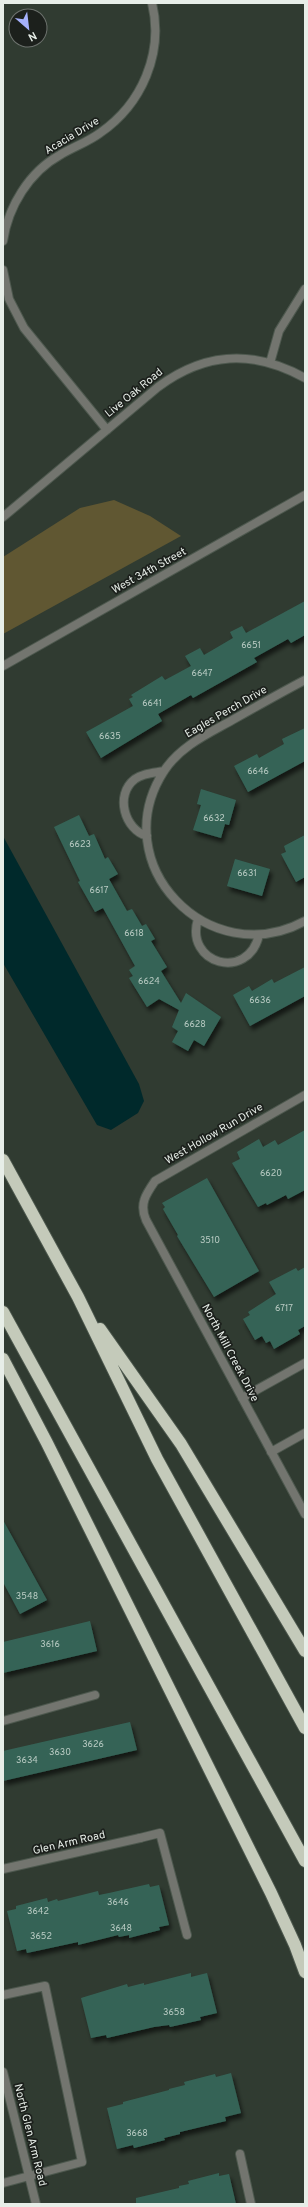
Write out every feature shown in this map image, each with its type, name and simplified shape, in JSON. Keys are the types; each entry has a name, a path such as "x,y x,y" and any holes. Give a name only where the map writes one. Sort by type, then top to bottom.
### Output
{"highway":[{"path":"3,1160 78,1296 157,1459 305,1728"},
{"path":"78,1296 181,1444 305,1651"},
{"path":"3,1312 305,1860"},
{"path":"3,1360 51,1450 271,1893 295,1945 305,1972"}],"street":[{"name":"Acacia Drive","path":"3,241 8,218 28,182 59,155 99,134 112,124 129,107 142,86 151,64 155,40 152,3"},
{"path":"3,270 9,299 24,328 107,430"},
{"path":"270,363 279,331 305,289"},
{"name":"Live Oak Road","path":"3,517 167,380 194,365 236,358 270,363 305,378"},
{"name":"West 34th Street","path":"3,666 305,495"},
{"name":"Eagles Perch Drive","path":"305,680 193,741 164,771 154,793 149,809 147,836 151,858 161,881 176,901 198,919 217,929 241,934 259,935 274,933 305,921"},
{"path":"147,836 137,832 128,821 124,806 125,793 134,780 148,772 164,771"},
{"path":"198,919 196,932 199,946 205,954 220,962 234,963 248,956 255,948 259,935"},
{"name":"West Hollow Run Drive","path":"143,1201 147,1190 155,1181 305,1095"},
{"name":"North Mill Creek Drive","path":"143,1201 143,1213 146,1220 305,1514"},
{"path":"242,1398 305,1363"},
{"path":"271,1452 305,1433"},
{"path":"3,1721 96,1695"},
{"name":"Glen Arm Road","path":"3,1870 160,1833 187,1935"},
{"path":"3,1995 45,1986 82,2162 3,2183"},
{"name":"North Glen Arm Road","path":"3,2072 36,2204"},
{"path":"240,2154 251,2204"}],"shaded area":[{"path":"114,500 150,516 181,536 3,634 3,557 80,508"}],"water":[{"path":"3,836 139,1084 144,1101 138,1113 111,1130 97,1125 3,963"}],"building":[{"path":"305,601 305,635 291,643 288,639 254,658 257,662 193,698 191,695 158,714 162,721 101,758 86,732 133,706 129,699 133,697 131,695 162,676 165,680 191,666 185,656 200,648 204,655 233,638 230,632 242,626 246,633"},
{"path":"305,728 305,761 248,792 234,766 257,754 259,758 284,744 282,739"},
{"path":"201,789 236,800 229,825 225,824 221,838 193,830 201,805 197,804"},
{"path":"79,815 89,836 94,834 105,859 108,857 118,874 109,879 127,911 132,909 142,926 146,924 155,939 151,941 167,967 161,971 181,1003 186,993 221,1017 204,1046 194,1040 188,1051 172,1042 178,1031 172,1027 179,1010 159,999 147,1007 129,978 133,976 129,970 135,966 103,908 95,912 78,882 80,881 54,827"},
{"path":"305,835 305,877 296,882 281,854 286,852 284,846"},
{"path":"235,859 270,869 262,896 227,886"},
{"path":"305,967 305,996 250,1026 233,995 249,986 252,991 272,979 274,983"},
{"path":"305,1130 305,1190 288,1199 286,1195 267,1205 266,1203 258,1207 232,1163 240,1159 237,1152 259,1139 263,1147 275,1140 278,1145"},
{"path":"207,1178 259,1271 214,1297 177,1236 178,1235 163,1209 165,1207 162,1203"},
{"path":"305,1267 305,1326 298,1330 300,1334 274,1349 270,1341 266,1343 262,1336 255,1340 243,1319 250,1315 248,1312 276,1294 269,1282 296,1268 298,1271"},
{"path":"3,1520 47,1600 20,1614 3,1582"},
{"path":"90,1621 97,1651 3,1673 3,1642"},
{"path":"130,1722 137,1750 3,1781 3,1751"},
{"path":"149,1884 150,1887 159,1885 169,1925 159,1927 160,1930 129,1938 129,1935 119,1937 118,1935 78,1945 78,1942 27,1953 26,1949 17,1951 7,1911 16,1909 16,1906 47,1898 48,1902 57,1899 58,1901 98,1891 99,1895"},
{"path":"191,1973 191,1977 207,1973 217,2013 200,2017 201,2020 170,2027 169,2025 154,2027 107,2038 106,2035 91,2038 81,1998 127,1984 128,1987 144,1983 144,1985"},
{"path":"231,2073 241,2113 225,2117 226,2121 180,2132 180,2134 164,2138 165,2140 134,2148 133,2145 117,2149 107,2108 123,2104 123,2102 185,2085 184,2082 215,2074 216,2077"},
{"path":"219,2173 219,2176 229,2174 236,2204 136,2204 136,2198 179,2188 179,2186 189,2184 188,2181"}]}
